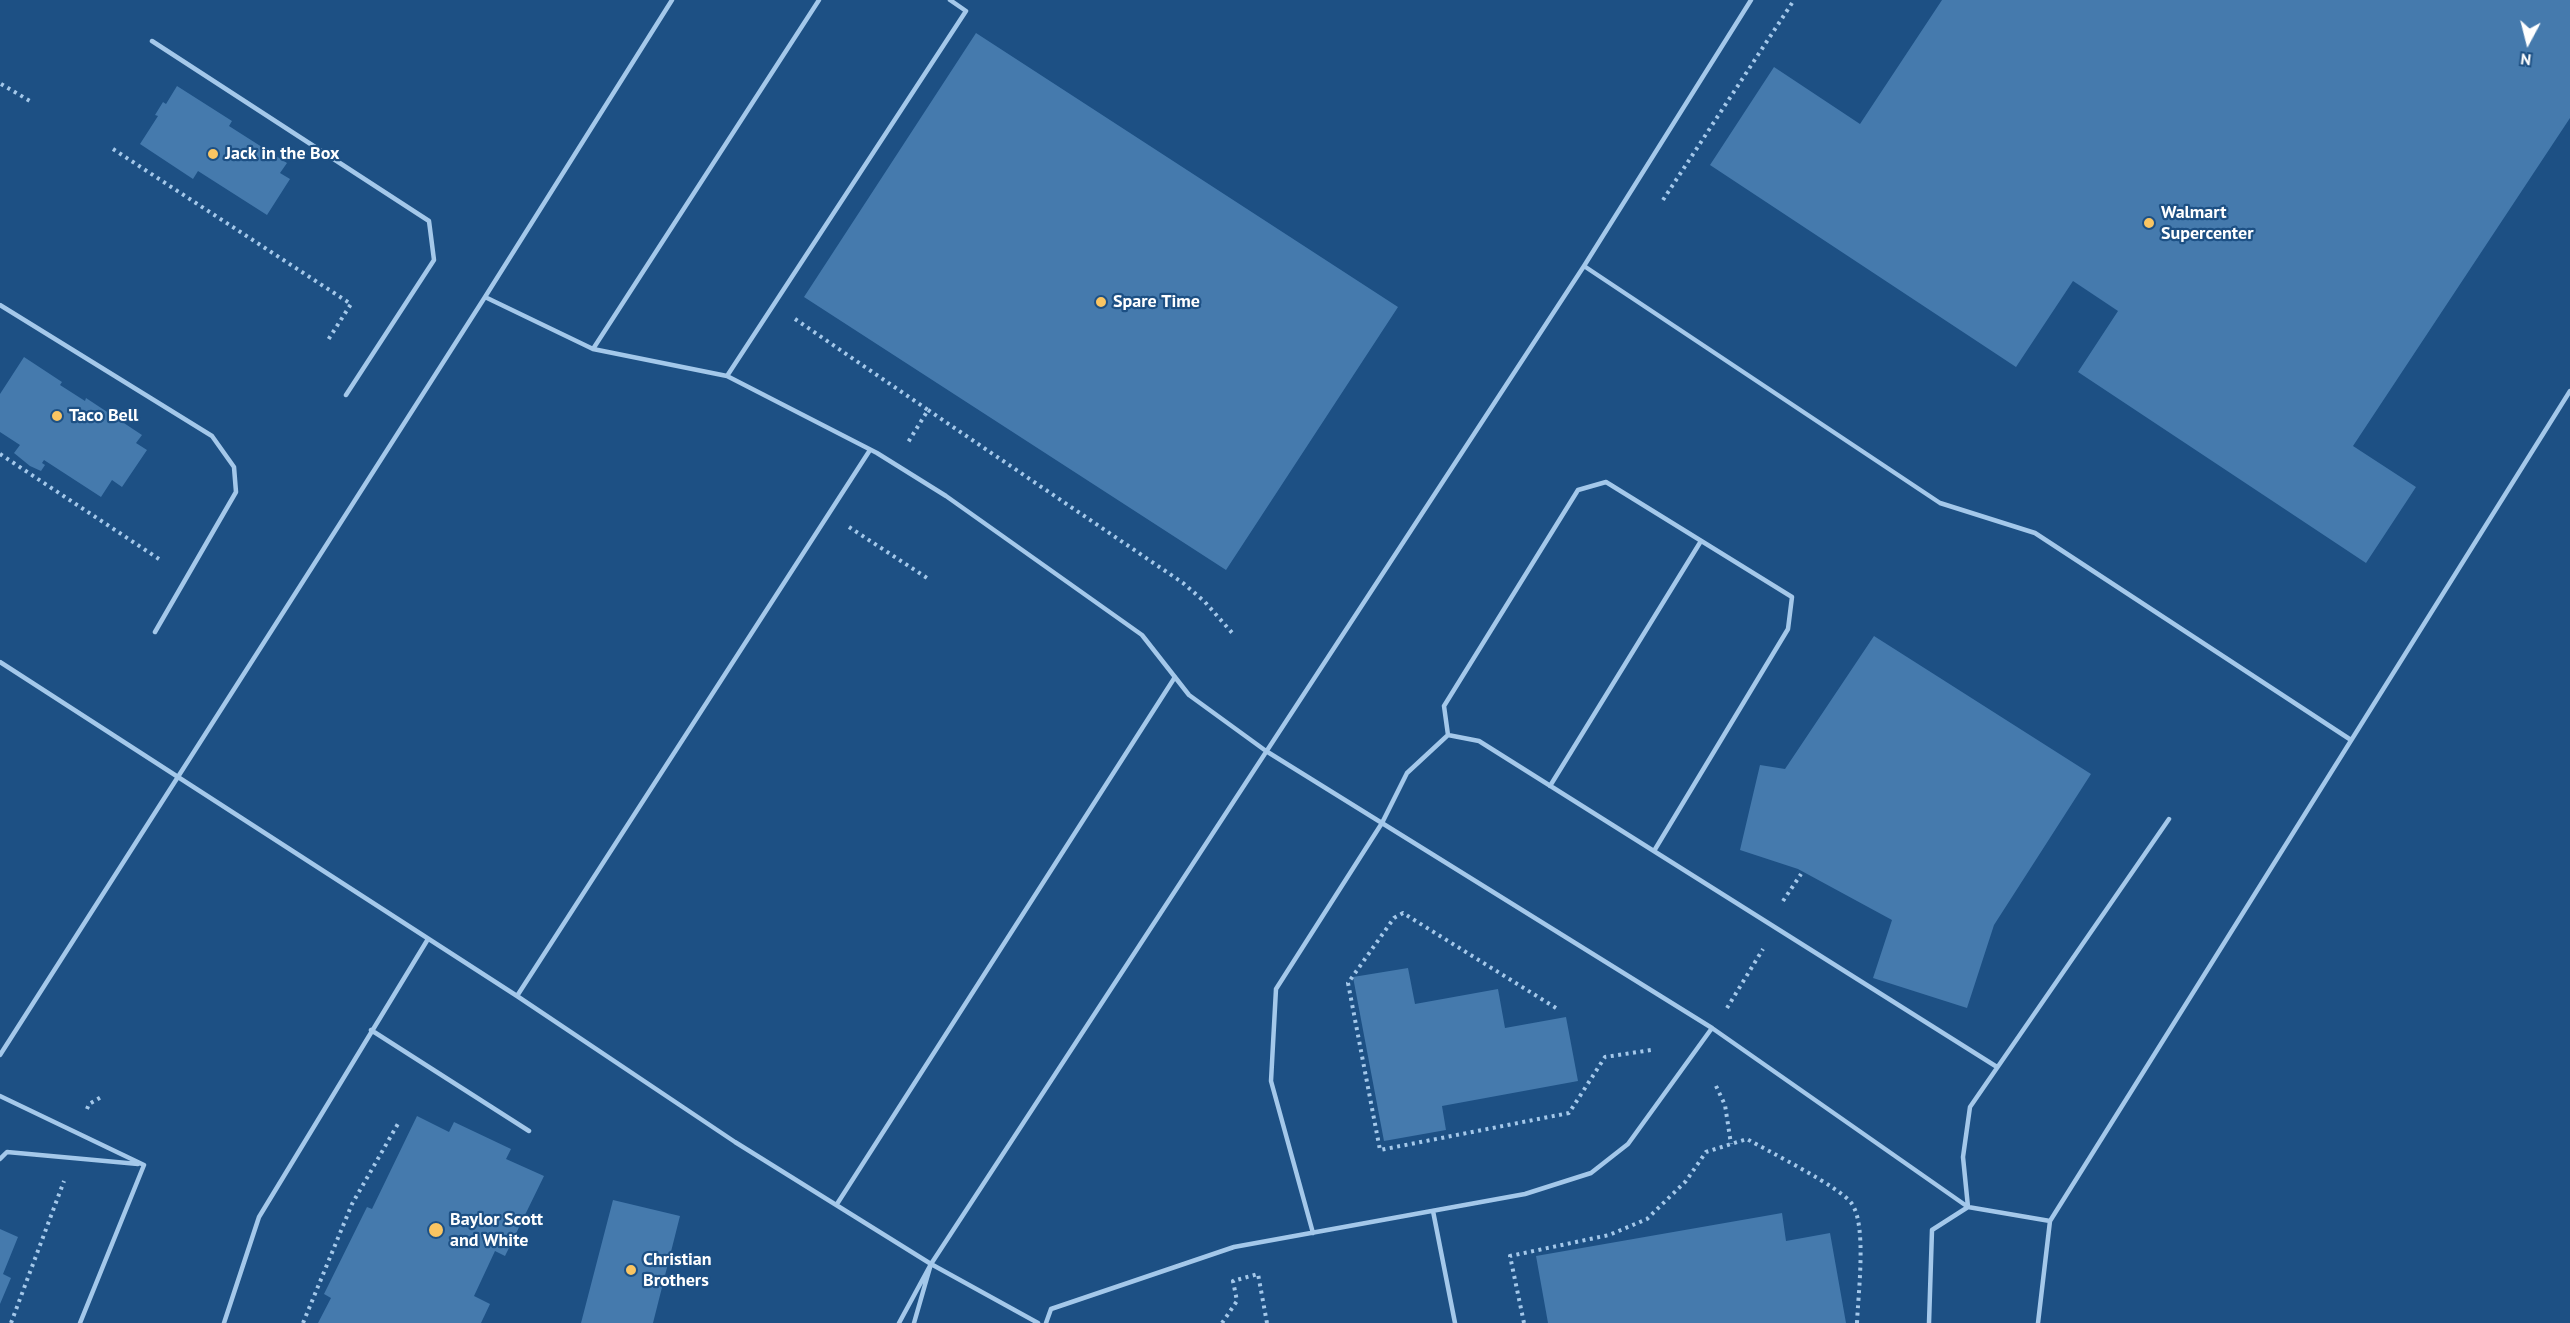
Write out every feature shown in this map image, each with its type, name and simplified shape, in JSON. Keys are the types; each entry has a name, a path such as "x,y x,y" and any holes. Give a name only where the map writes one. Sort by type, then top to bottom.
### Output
{"lane":[{"path":"0,1054 485,297 672,0"},
{"path":"593,349 819,0"},
{"path":"727,376 966,11 950,0"},
{"path":"899,1323 931,1264 1584,266 1751,0"},
{"path":"152,41 429,221 434,260 346,395"},
{"path":"1584,266 1940,502 2035,533 2351,740"},
{"path":"485,297 593,349 727,376 870,450 946,496 1142,635 1189,695 1266,751 1712,1028 1968,1207 2050,1221"},
{"path":"0,305 212,436 234,467 236,492 155,632"},
{"path":"2038,1323 2050,1221 2570,391"},
{"path":"518,996 870,450"},
{"path":"1448,735 1444,706 1578,490 1606,482 1792,597 1788,629 1654,851"},
{"path":"1550,786 1701,541"},
{"path":"0,662 518,996 735,1142 931,1264 1038,1323"},
{"path":"837,1204 1175,677"},
{"path":"1448,735 1479,741 1997,1067"},
{"path":"1313,1233 1271,1081 1276,989 1382,823 1407,773 1448,735"},
{"path":"1968,1207 1963,1157 1970,1107 2169,819"},
{"path":"224,1323 259,1217 428,939"},
{"path":"1046,1323 1051,1309 1234,1246 1525,1194 1591,1173 1628,1144 1712,1028"},
{"path":"371,1030 529,1131"},
{"path":"0,1096 144,1165"},
{"path":"0,1159 7,1152 144,1165"},
{"path":"80,1323 144,1165"},
{"path":"1929,1323 1932,1230 1968,1207"},
{"path":"1432,1211 1455,1323"},
{"path":"914,1323 931,1264"}],"path":[{"path":"1663,200 1794,0"},
{"path":"1,84 30,101"},
{"path":"113,149 351,304 328,340"},
{"path":"774,305 1183,583 1205,602 1234,635"},
{"path":"905,448 928,410"},
{"path":"0,454 162,561"},
{"path":"848,526 927,578"},
{"path":"1783,902 1801,874"},
{"path":"1556,1008 1403,913 1394,918 1348,983 1380,1150 1569,1113 1605,1057 1651,1050"},
{"path":"1726,1008 1763,949"},
{"path":"1716,1086 1725,1105 1731,1144"},
{"path":"87,1110 89,1104 103,1096"},
{"path":"303,1323 352,1204 399,1122"},
{"path":"1524,1323 1510,1256 1609,1235 1647,1219 1686,1181 1706,1152 1747,1139 1831,1187 1852,1204 1860,1228 1857,1323"},
{"path":"11,1323 68,1172"},
{"path":"1222,1323 1238,1301 1233,1281 1258,1274 1267,1323"}],"building":[{"name":"Walmart Supercenter","path":"1942,0 2570,0 2570,118 2353,446 2416,487 2366,563 2078,372 2118,311 2073,281 2016,367 1710,165 1774,67 1860,124"},
{"name":"Spare Time","path":"976,33 1398,307 1226,570 804,297"},
{"name":"Jack in the Box","path":"177,86 232,121 229,126 287,163 280,173 290,179 267,215 198,171 193,179 140,144 158,116 155,115 163,102 166,104"},
{"name":"Taco Bell","path":"24,357 62,382 60,385 85,401 86,398 142,435 136,443 147,450 122,487 112,480 101,497 44,460 42,463 45,465 41,471 30,466 14,453 20,445 0,432 0,394"},
{"path":"1874,636 2091,774 1994,925 1967,1008 1873,978 1892,920 1798,869 1740,850 1760,765 1785,769"},
{"path":"1408,968 1415,1004 1498,989 1505,1028 1566,1017 1578,1081 1442,1106 1446,1130 1384,1141 1353,977"},
{"name":"Baylor Scott and White","path":"417,1116 449,1132 454,1122 511,1149 506,1159 544,1176 505,1256 495,1251 474,1296 490,1304 481,1323 318,1323 331,1298 324,1294 367,1207 372,1209"},
{"name":"Christian Brothers","path":"613,1200 680,1216 653,1323 581,1323"},
{"path":"1782,1213 1786,1241 1830,1233 1846,1323 1548,1323 1536,1256"},
{"path":"0,1229 18,1237 3,1274 11,1278 0,1304"}],"place":[{"name":"Jack in the Box","path":"213,154"},
{"name":"Walmart Supercenter","path":"2149,223"},
{"name":"Spare Time","path":"1101,302"},
{"name":"Taco Bell","path":"57,416"},
{"name":"Baylor Scott and White","path":"436,1230"},
{"name":"Christian Brothers","path":"631,1270"}]}
